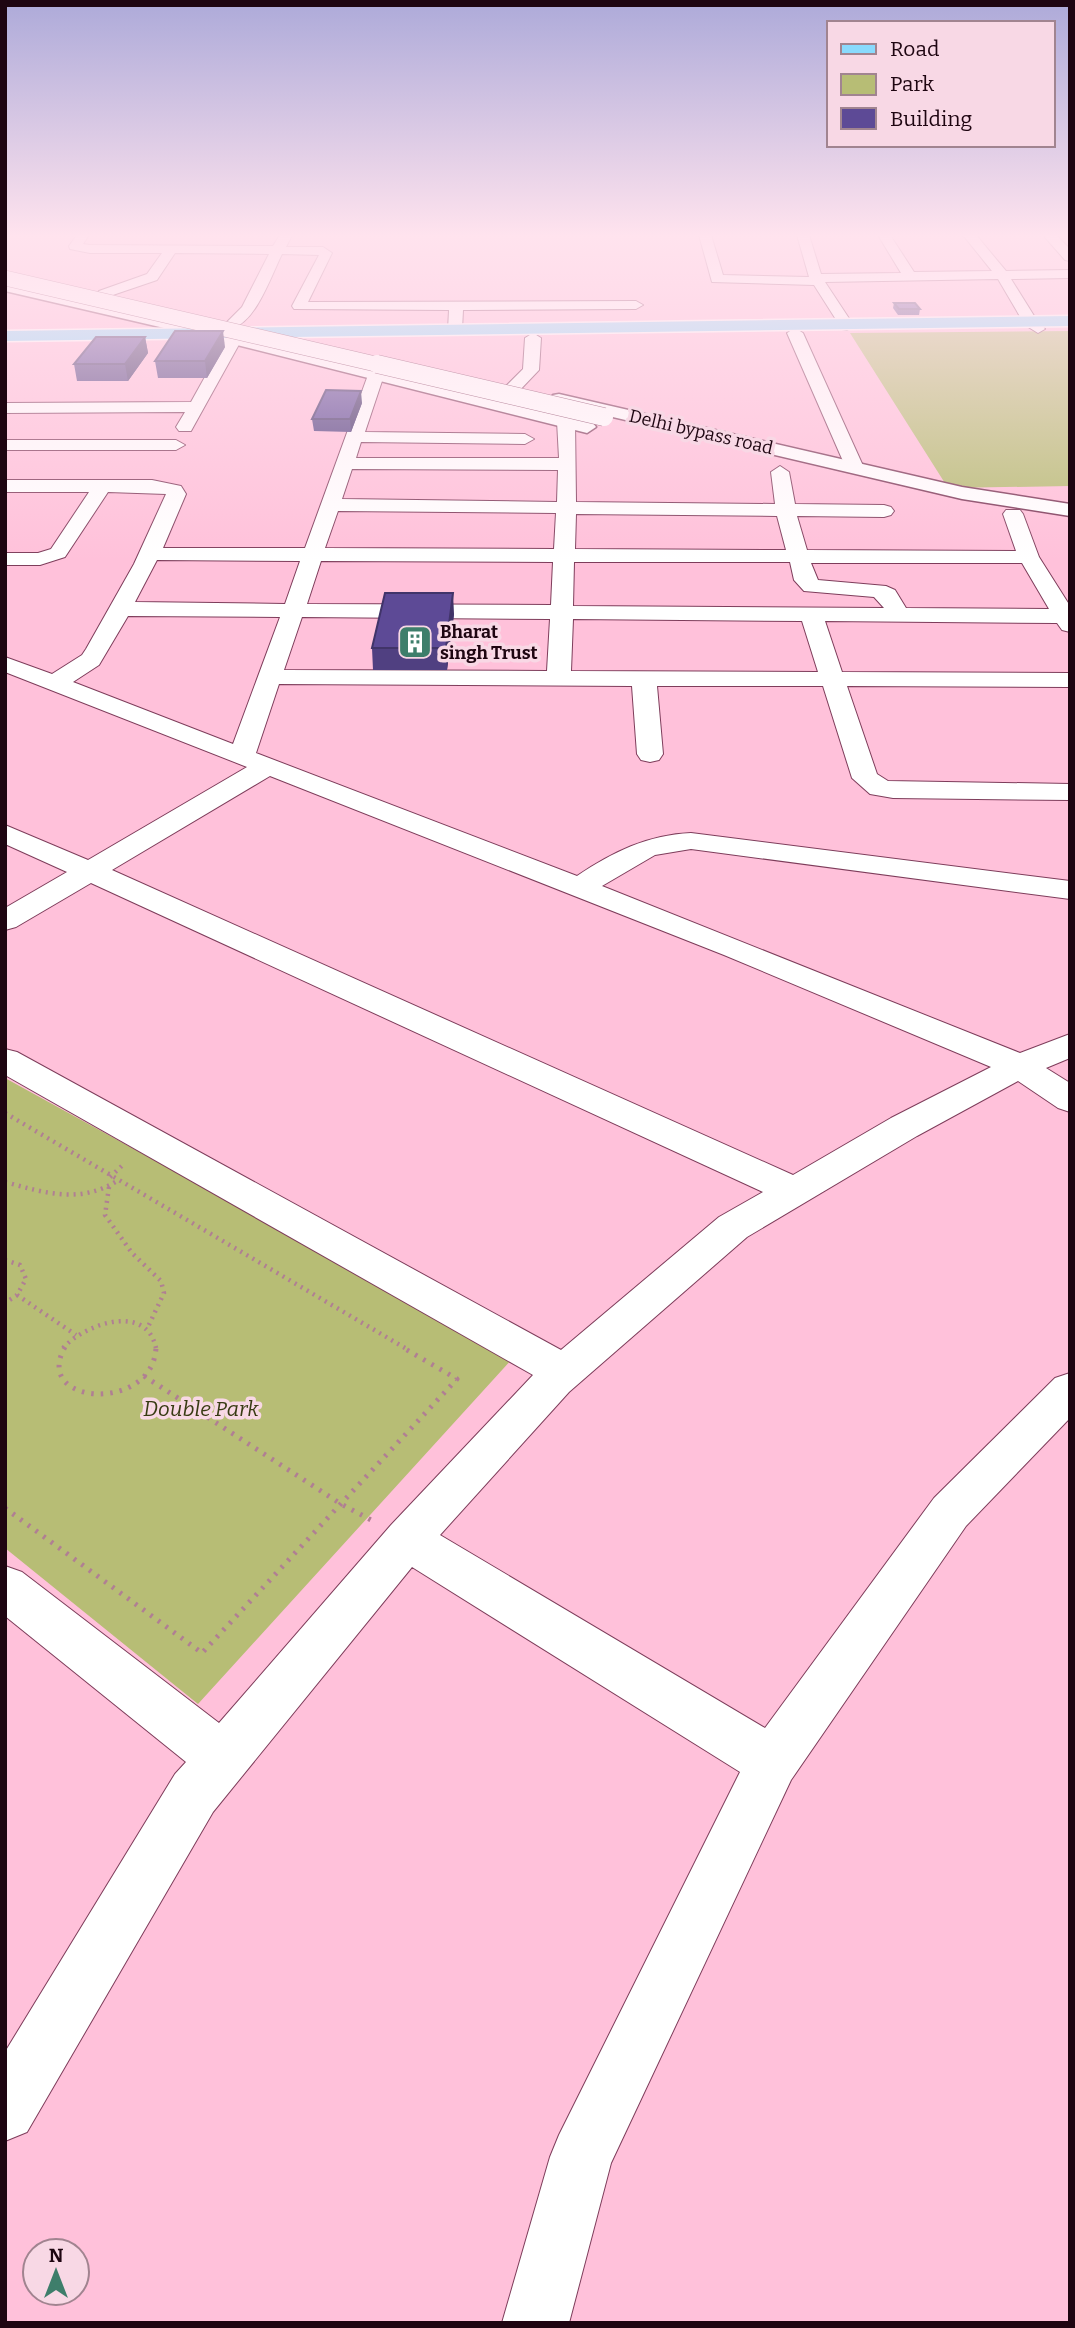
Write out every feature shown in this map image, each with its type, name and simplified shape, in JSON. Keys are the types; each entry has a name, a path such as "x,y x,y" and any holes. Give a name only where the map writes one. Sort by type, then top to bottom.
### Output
{"main road":[{"name":"Delhi bypass road","path":"272,344 557,435 616,433"},
{"path":"277,344 939,500 953,507"},
{"name":"Delhi bypass road","path":"319,344 976,495 1070,510"},
{"path":"599,419 905,487 950,495 976,495"},
{"path":"926,503 1070,521"}],"street":[{"path":"152,486 227,344"},
{"path":"512,388 531,370 533,344"},
{"path":"800,344 855,468"},
{"path":"5,921 89,871 255,761 270,677 376,375"},
{"path":"5,408 196,407"},
{"path":"355,437 557,435 568,464 564,508 559,679"},
{"path":"5,445 176,444"},
{"path":"345,463 568,464"},
{"path":"780,472 786,511 805,580 812,586 878,591 887,595 899,614"},
{"path":"5,559 40,559 58,553 102,486"},
{"path":"8,489 152,486 174,490 176,494 149,554 91,660 55,682"},
{"path":"331,505 786,511 885,500"},
{"path":"1013,514 1029,557 1067,620"},
{"path":"149,554 1029,557"},
{"path":"120,609 899,614 1067,620"},
{"path":"811,614 865,778 869,783 892,790 1070,792"},
{"path":"5,664 735,948 1020,1066 1070,1100"},
{"path":"270,677 644,681 1070,680"},
{"path":"644,681 650,754"},
{"path":"5,833 794,1191"},
{"path":"580,888 650,845 667,841 691,841 1070,890"},
{"path":"5,2110 194,1793 407,1539 564,1372 733,1227 904,1128 1069,1041"},
{"path":"5,1060 564,1372"},
{"path":"535,2323 581,2157 772,1762 950,1512 1070,1391"},
{"path":"407,1539 772,1762"},
{"path":"5,1587 223,1759"}],"path":[{"path":"5,1113 457,1380 202,1653 5,1508"},
{"path":"5,1182 67,1198 109,1187 117,1181"},
{"path":"109,1187 104,1209 106,1215 132,1253 161,1281 164,1293 147,1330"},
{"path":"5,1260 20,1265 26,1279 17,1295 5,1303"},
{"path":"17,1295 76,1335"},
{"path":"103,1321 133,1321 153,1336 157,1347 155,1359 144,1376 121,1391 104,1395 88,1394 74,1389 64,1381 60,1370 60,1358 65,1346 76,1335 103,1321"},
{"path":"144,1376 341,1504"}],"green space":[{"path":"857,344 1070,344 1070,486 948,488"},
{"name":"Double Park","path":"5,1078 513,1358 198,1704 5,1548"}],"building":[{"path":"91,344 140,344 125,364 74,364"},
{"path":"167,344 215,344 205,361 155,361"},
{"path":"326,390 361,391 350,419 312,419"},
{"path":"385,593 453,593 446,648 372,648"}],"place":[{"name":"Bharat singh Trust","path":"415,642"}]}
